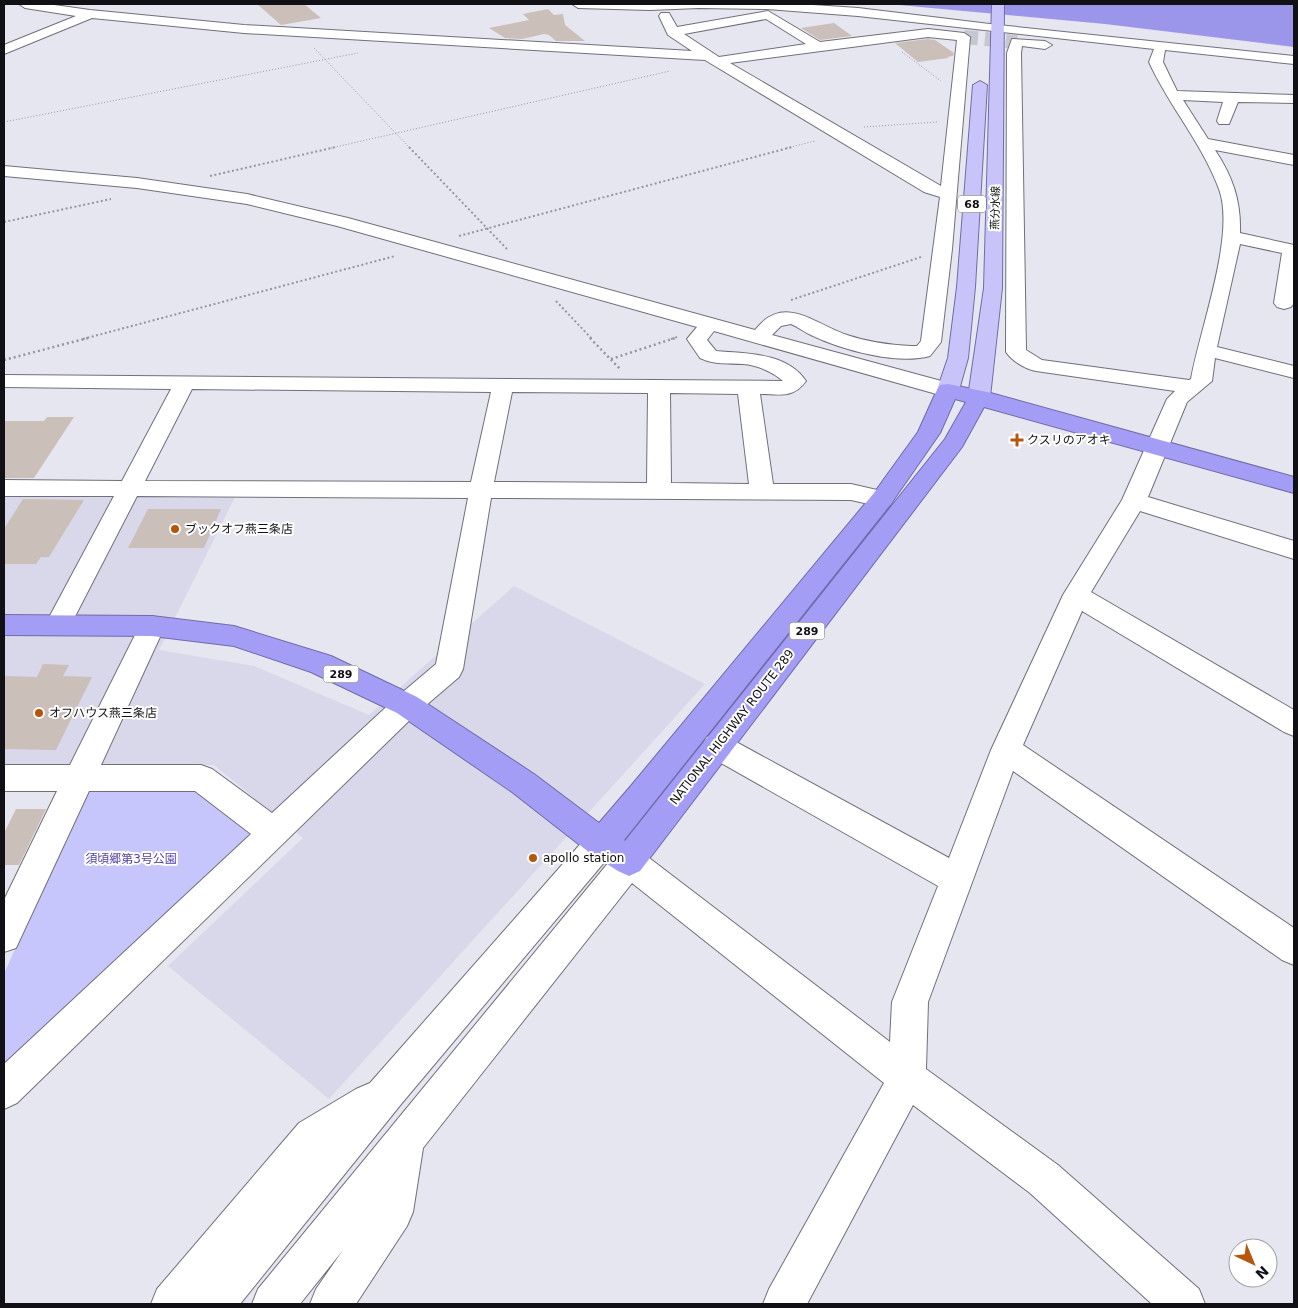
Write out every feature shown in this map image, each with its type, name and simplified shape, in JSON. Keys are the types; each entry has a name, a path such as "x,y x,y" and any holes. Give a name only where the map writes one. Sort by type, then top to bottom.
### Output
{"highway":[{"path":"948,390 1294,485"},
{"name":"NATIONAL HIGHWAY ROUTE 289","path":"615,852 647,790 882,499 929,433 948,390"},
{"name":"NATIONAL HIGHWAY ROUTE 289","path":"615,852 717,746 954,442 979,398"},
{"name":"289","path":"4,625 152,626 234,636 321,664 407,705 523,783 615,852"}],"main road":[{"name":"68","path":"990,22 998,4"},
{"name":"燕分水線","path":"948,390 958,358 966,287 981,68 990,22"},
{"name":"燕分水線","path":"979,398 993,288 990,22"}],"street":[{"path":"25,4 90,14 244,30 712,58 928,33 964,37 931,342 924,352 906,354 854,343 818,331 799,320 786,318 773,321 759,338"},
{"path":"578,4 650,6 699,4 767,5 990,22 1090,39 1294,60"},
{"path":"4,50 90,14"},
{"path":"674,32 768,15 818,46"},
{"path":"665,16 674,32 712,58 930,188 947,194"},
{"path":"784,1304 907,1078 910,1002 1006,750 1076,595 1134,501 1178,399 1201,382 1206,350 1233,237 1228,190 1204,142 1147,58 1090,39"},
{"path":"1194,388 1036,365 1016,352 1014,53 1017,42 1104,50 1147,58 1214,52"},
{"path":"1173,96 1294,99"},
{"path":"1224,121 1232,98"},
{"path":"1204,142 1294,160"},
{"path":"4,172 137,182 247,199 342,222 704,332 759,338 948,390"},
{"path":"4,186 114,193 122,196"},
{"path":"1233,237 1293,250 1284,303"},
{"path":"4,381 788,388 795,381 786,372 749,359 710,355 701,348 704,332"},
{"path":"1206,350 1294,372"},
{"path":"58,625 185,383"},
{"path":"4,1090 407,705 449,669 481,490 503,386"},
{"path":"648,387 659,492"},
{"path":"748,388 762,492"},
{"path":"4,488 851,492 882,499"},
{"path":"1134,501 1294,550"},
{"path":"1076,595 1294,724"},
{"path":"4,936 152,626"},
{"path":"717,746 956,880"},
{"path":"1006,750 1294,948"},
{"path":"4,778 201,778 274,833"},
{"path":"615,852 907,1078 1044,1179 1184,1304"},
{"path":"213,1304 389,1090 615,852"},
{"path":"272,1304 406,1137 615,852"},
{"path":"172,1304 313,1137 389,1090"},
{"path":"331,1304 393,1212 406,1137"}],"path":[{"path":"309,34 306,40 507,250 506,254"},
{"path":"881,38 930,71 950,89 959,90"},
{"path":"4,122 361,52"},
{"path":"184,190 204,178 712,58"},
{"path":"458,236 840,134 842,128 956,121"},
{"path":"4,222 122,196"},
{"path":"788,301 942,249"},
{"path":"4,360 397,255 387,252"},
{"path":"554,299 611,359 648,387"},
{"path":"611,359 678,337 704,332"}],"shaded area":[{"path":"888,4 1294,4 1294,47 1105,24"},
{"path":"4,494 235,497 159,650 254,666 369,715 514,586 705,684 329,1099 168,966 303,838 214,765 4,764"}],"green space":[{"name":"須頃郷第3号公園","path":"97,788 190,790 204,794 249,834 246,846 4,1076 4,974 82,796"}],"building":[{"path":"257,4 304,4 321,18 281,25"},
{"path":"548,9 554,15 563,14 565,25 585,41 556,41 549,35 544,34 522,39 505,38 489,28 529,20 523,14"},
{"path":"834,23 852,36 820,40 801,28"},
{"path":"928,39 935,40 954,53 953,56 918,62 895,43"},
{"path":"47,417 74,417 34,478 4,478 4,421 44,421"},
{"path":"23,499 84,500 49,557 41,557 36,564 4,564 4,529"},
{"name":"ブックオフ燕三条店","path":"148,509 221,509 204,548 128,548"},
{"name":"オフハウス燕三条店","path":"43,664 69,665 63,676 92,677 56,750 4,749 4,676 37,677"},
{"path":"16,809 46,809 19,865 4,865 4,833"}],"tunnel":[{"path":"964,37 1017,42"}],"place":[{"name":"クスリのアオキ","path":"1017,440"},
{"name":"ブックオフ燕三条店","path":"175,529"},
{"name":"オフハウス燕三条店","path":"39,713"},
{"name":"apollo station","path":"533,858"}]}
